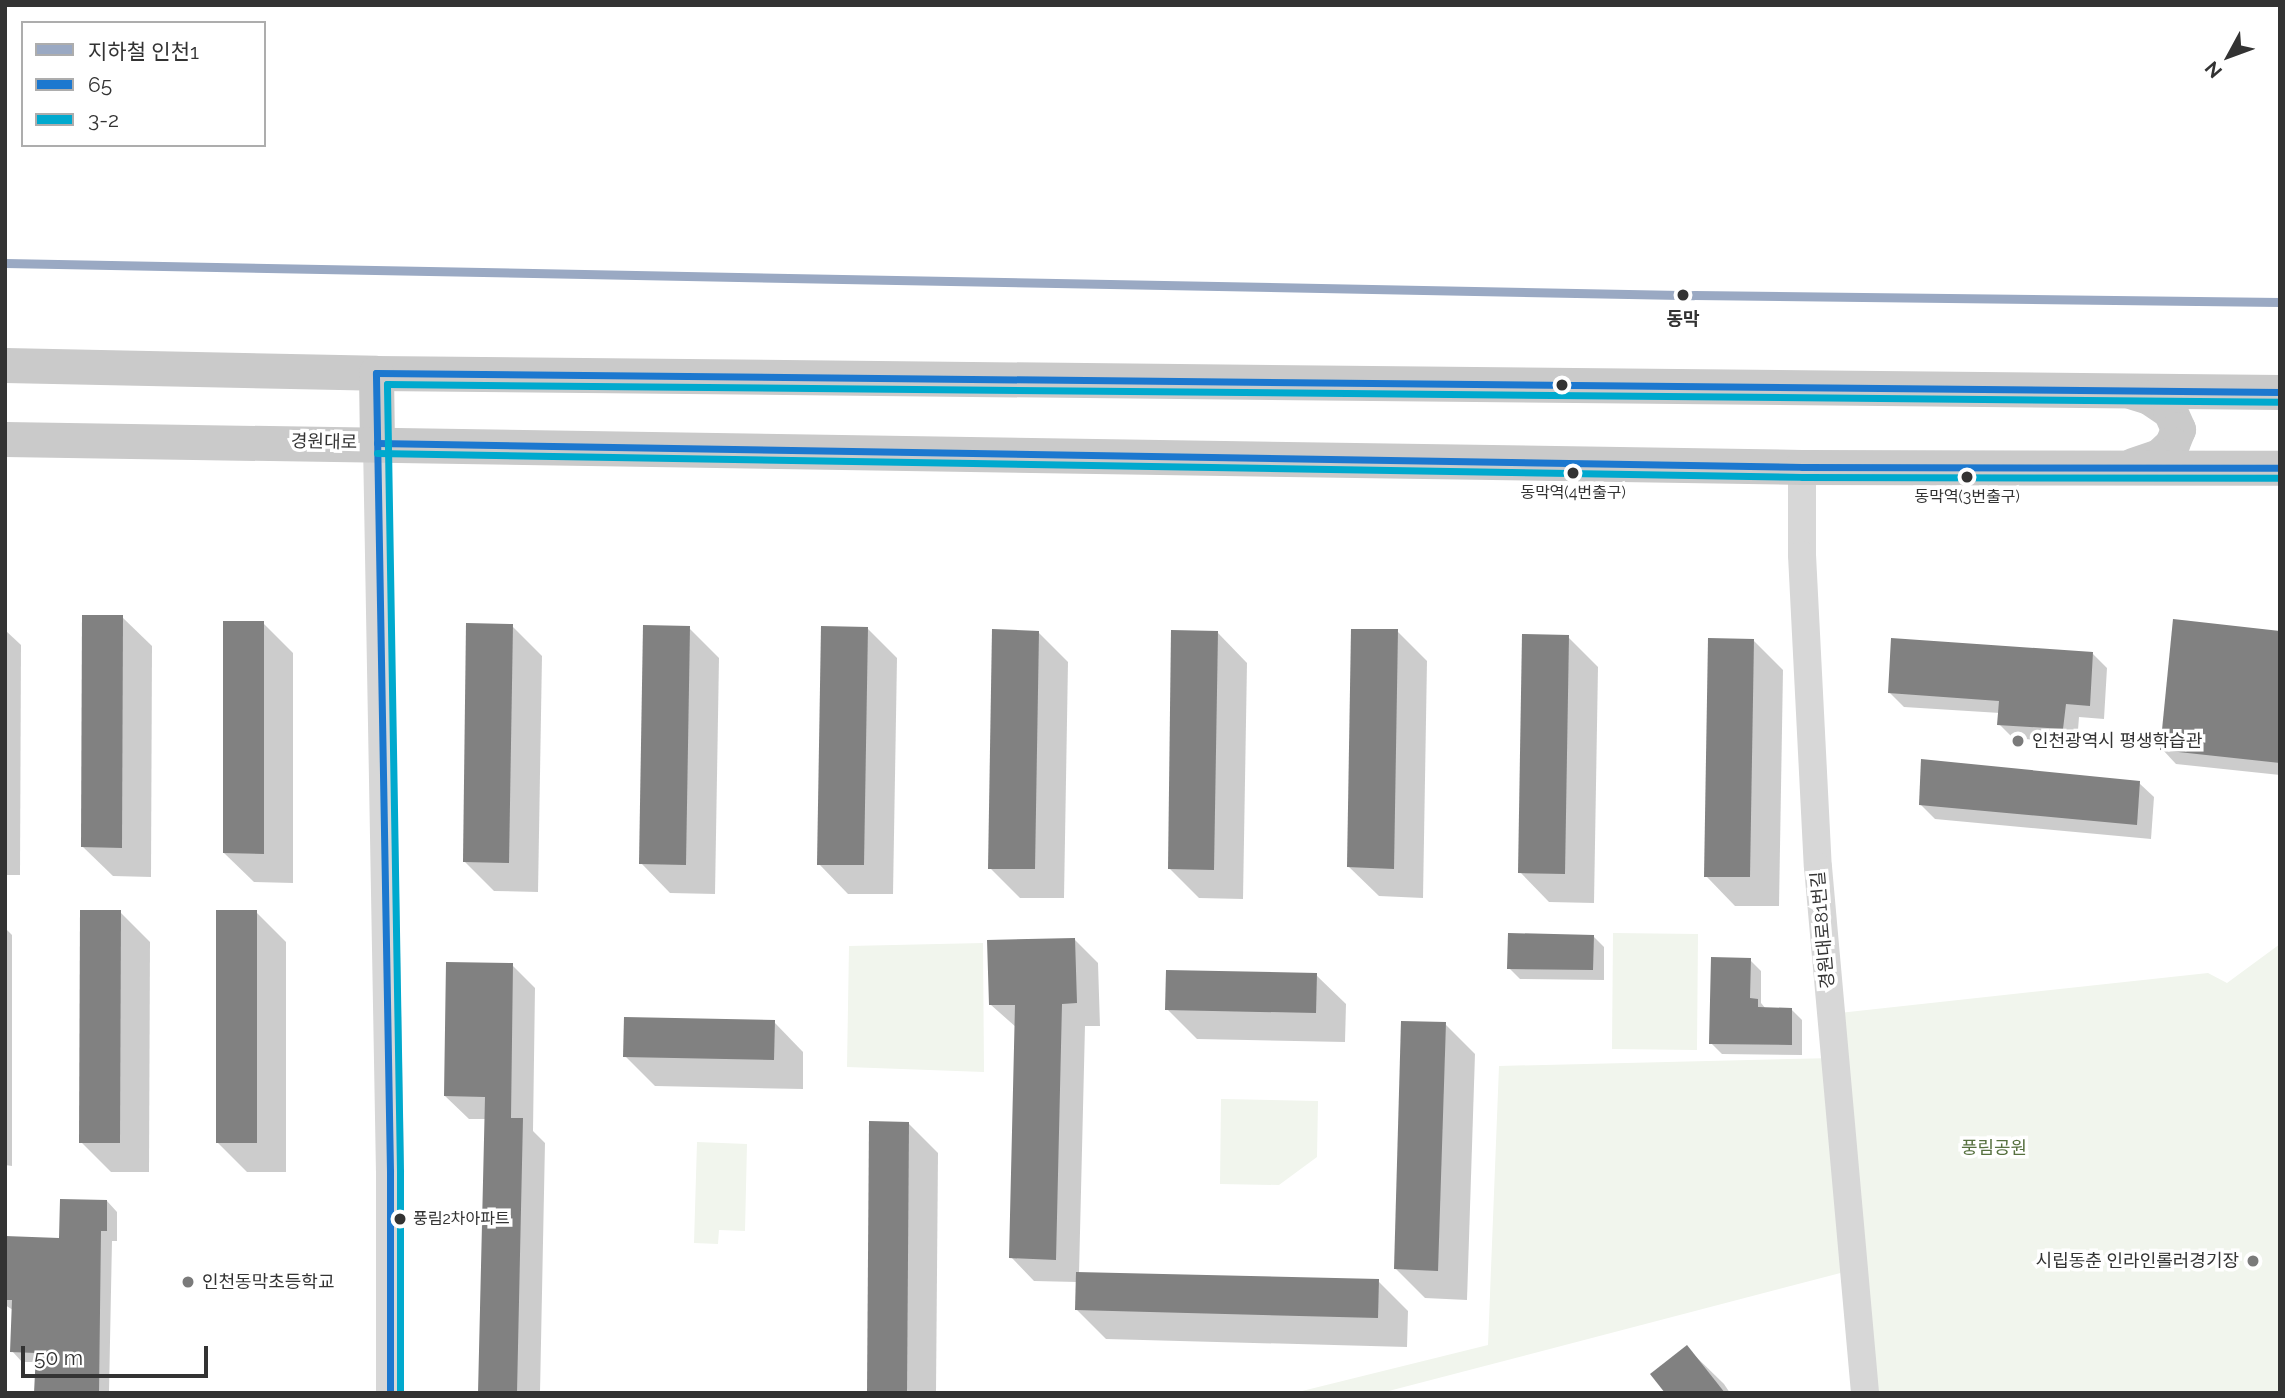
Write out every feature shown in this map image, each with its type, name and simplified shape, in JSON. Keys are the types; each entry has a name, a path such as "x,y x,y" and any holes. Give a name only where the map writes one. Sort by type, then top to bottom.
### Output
{"main road":[{"path":"5,365 376,373 2280,392"},
{"path":"376,373 377,443"},
{"path":"2125,390 2149,397 2170,411 2178,429 2172,444 2159,456 2127,468"},
{"name":"경원대로","path":"5,439 1802,467 2280,468"}],"street":[{"path":"377,443 390,1171 390,1393"},
{"name":"경원대로81번길","path":"1802,467 1802,555 1818,867 1865,1393"}],"green space":[{"path":"1613,933 1698,934 1697,1050 1612,1049"},
{"path":"983,943 984,1072 847,1067 849,946"},
{"name":"풍림공원","path":"2280,944 2280,1393 1866,1393 1852,1270 1381,1393 1294,1393 1488,1345 1499,1066 1834,1058 1830,1014 2208,973 2227,983"},
{"path":"1221,1099 1318,1101 1317,1157 1279,1185 1220,1184"},
{"path":"697,1142 747,1144 745,1231 719,1230 718,1244 694,1243"}],"building":[{"path":"82,615 123,615 122,848 81,847"},
{"path":"2173,619 2280,631 2280,763 2160,750"},
{"path":"223,621 264,621 264,854 223,853"},
{"path":"466,623 513,624 509,863 463,862"},
{"path":"643,625 690,626 686,865 639,864"},
{"path":"821,626 868,627 864,865 817,865"},
{"path":"992,629 1039,631 1035,869 988,869"},
{"path":"1351,629 1398,629 1394,869 1347,867"},
{"path":"1171,630 1218,631 1214,870 1168,869"},
{"path":"1522,634 1569,635 1565,874 1518,873"},
{"path":"1708,638 1754,639 1750,877 1704,877"},
{"path":"1891,638 2093,652 2090,706 2066,704 2063,729 1997,725 1999,701 1888,693"},
{"path":"1921,759 2140,781 2137,825 1919,805"},
{"path":"80,910 121,910 120,1143 79,1143"},
{"path":"216,910 257,910 257,1143 216,1143"},
{"path":"1508,933 1594,935 1593,970 1507,969"},
{"path":"1075,938 1077,1003 1062,1004 1056,1260 1009,1258 1015,1005 989,1005 987,940"},
{"path":"1711,957 1751,958 1750,998 1758,999 1758,1007 1792,1008 1792,1045 1709,1044"},
{"path":"446,962 513,963 511,1118 523,1118 517,1393 478,1393 485,1097 444,1096"},
{"path":"1166,970 1317,973 1316,1013 1165,1010"},
{"path":"624,1017 775,1020 774,1060 623,1057"},
{"path":"1401,1021 1446,1022 1438,1271 1394,1269"},
{"path":"869,1121 909,1122 907,1393 867,1393"},
{"path":"60,1199 107,1200 107,1231 101,1231 99,1393 34,1393 36,1353 10,1352 12,1300 5,1300 5,1236 59,1238"},
{"path":"1076,1272 1379,1279 1378,1318 1075,1310"},
{"path":"1687,1345 1725,1393 1665,1393 1650,1374"}],"metro line":[{"name":"인천1","path":"5,263 1694,295 2280,302"}],"transit line":[{"name":"65","path":"390,1393 390,1171 376,373 2280,392"},
{"name":"3-2","path":"400,1393 400,1171 387,384 2280,402"},
{"name":"65","path":"377,443 1802,467 2280,468"},
{"name":"3-2","path":"377,453 1802,477 2280,478"}],"place":[{"name":"동막","path":"1683,295"},
{"name":"동막역(4번출구)","path":"1573,473"},
{"name":"동막역(3번출구)","path":"1967,477"},
{"name":"인천광역시 평생학습관","path":"2018,741"},
{"name":"풍림2차아파트","path":"400,1219"},
{"name":"시립동춘 인라인롤러경기장","path":"2253,1261"},
{"name":"인천동막초등학교","path":"188,1282"}]}
